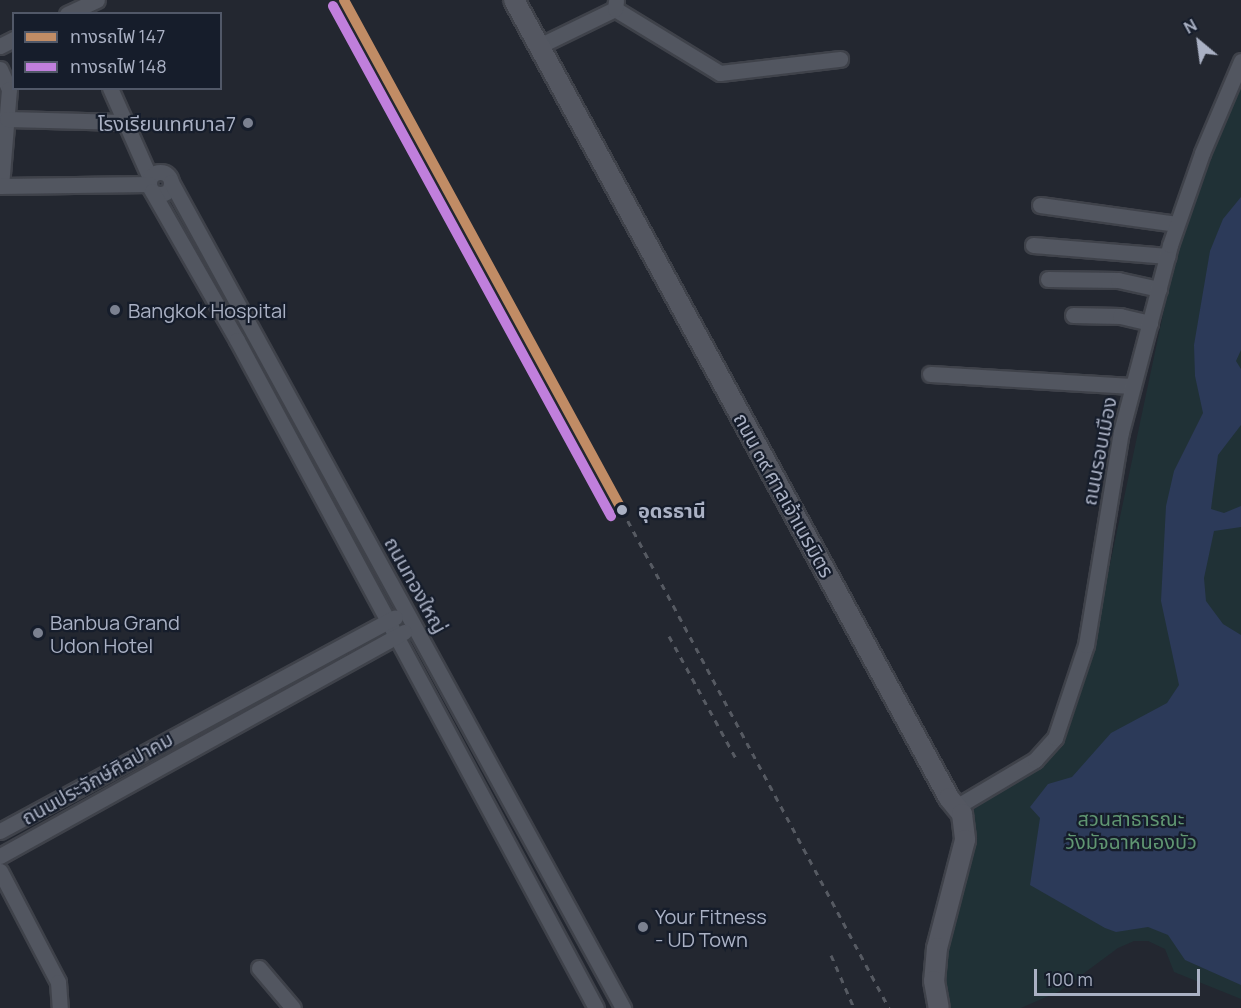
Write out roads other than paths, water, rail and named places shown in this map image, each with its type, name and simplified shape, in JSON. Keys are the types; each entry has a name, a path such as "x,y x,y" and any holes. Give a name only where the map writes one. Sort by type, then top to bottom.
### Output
{"main road":[{"name":"ถนน ๓๙ ศาลเจ้าเนรมิตร","path":"514,0 964,820 965,840 937,948 934,981 939,1008"}],"street":[{"path":"73,9 97,0"},
{"path":"539,46 616,4 720,73 840,59"},
{"name":"ถนนรอบเมือง","path":"956,807 1035,760 1055,738 1086,645 1121,432 1168,256 1178,224 1241,61"},
{"path":"0,69 9,89 1,186 150,184"},
{"name":"ถนนทองใหญ่","path":"111,90 150,184 596,1008"},
{"path":"7,119 125,122"},
{"name":"ถนนทองใหญ่","path":"150,184 161,171 171,182 201,233 623,1008"},
{"path":"1040,205 1178,224"},
{"path":"183,244 201,233"},
{"path":"1033,245 1168,256"},
{"path":"1048,279 1118,280 1159,289"},
{"path":"1073,315 1120,316 1150,324"},
{"path":"930,374 1133,386"},
{"name":"ถนนประจักษ์ศิลปาคม","path":"0,830 406,611"},
{"name":"ถนนประจักษ์ศิลปาคม","path":"6,853 414,627"},
{"path":"206,718 215,736"},
{"path":"173,736 182,754"},
{"path":"0,830 6,853"},
{"path":"0,871 58,982 60,1008"},
{"path":"259,968 293,1008"}],"water":[{"path":"1241,197 1241,350 1236,361 1241,369 1241,425 1218,455 1211,509 1224,513 1241,506 1241,527 1214,531 1204,578 1206,601 1223,624 1241,635 1241,985 1185,960 1168,935 1148,927 1116,932 1030,885 1040,818 1030,807 1048,784 1072,777 1111,733 1167,703 1179,685 1161,601 1166,506 1174,471 1203,413 1195,376 1194,345 1210,251 1223,219"}],"railway":[{"path":"622,510 889,1008"},
{"path":"669,636 737,760"},
{"path":"831,955 854,1008"}],"rail line":[{"name":"147","path":"344,0 622,510"},
{"name":"148","path":"333,6 611,516"}],"place":[{"name":"โรงเรียนเทศบาล7","path":"248,123"},
{"name":"Bangkok Hospital","path":"115,310"},
{"name":"อุดรธานี","path":"622,510"},
{"name":"Banbua Grand Udon Hotel","path":"38,633"},
{"name":"Your Fitness - UD Town","path":"643,927"}],"park label":[{"name":"สวนสาธารณะ วังมัจฉาหนองบัว","path":"1131,830"}]}
